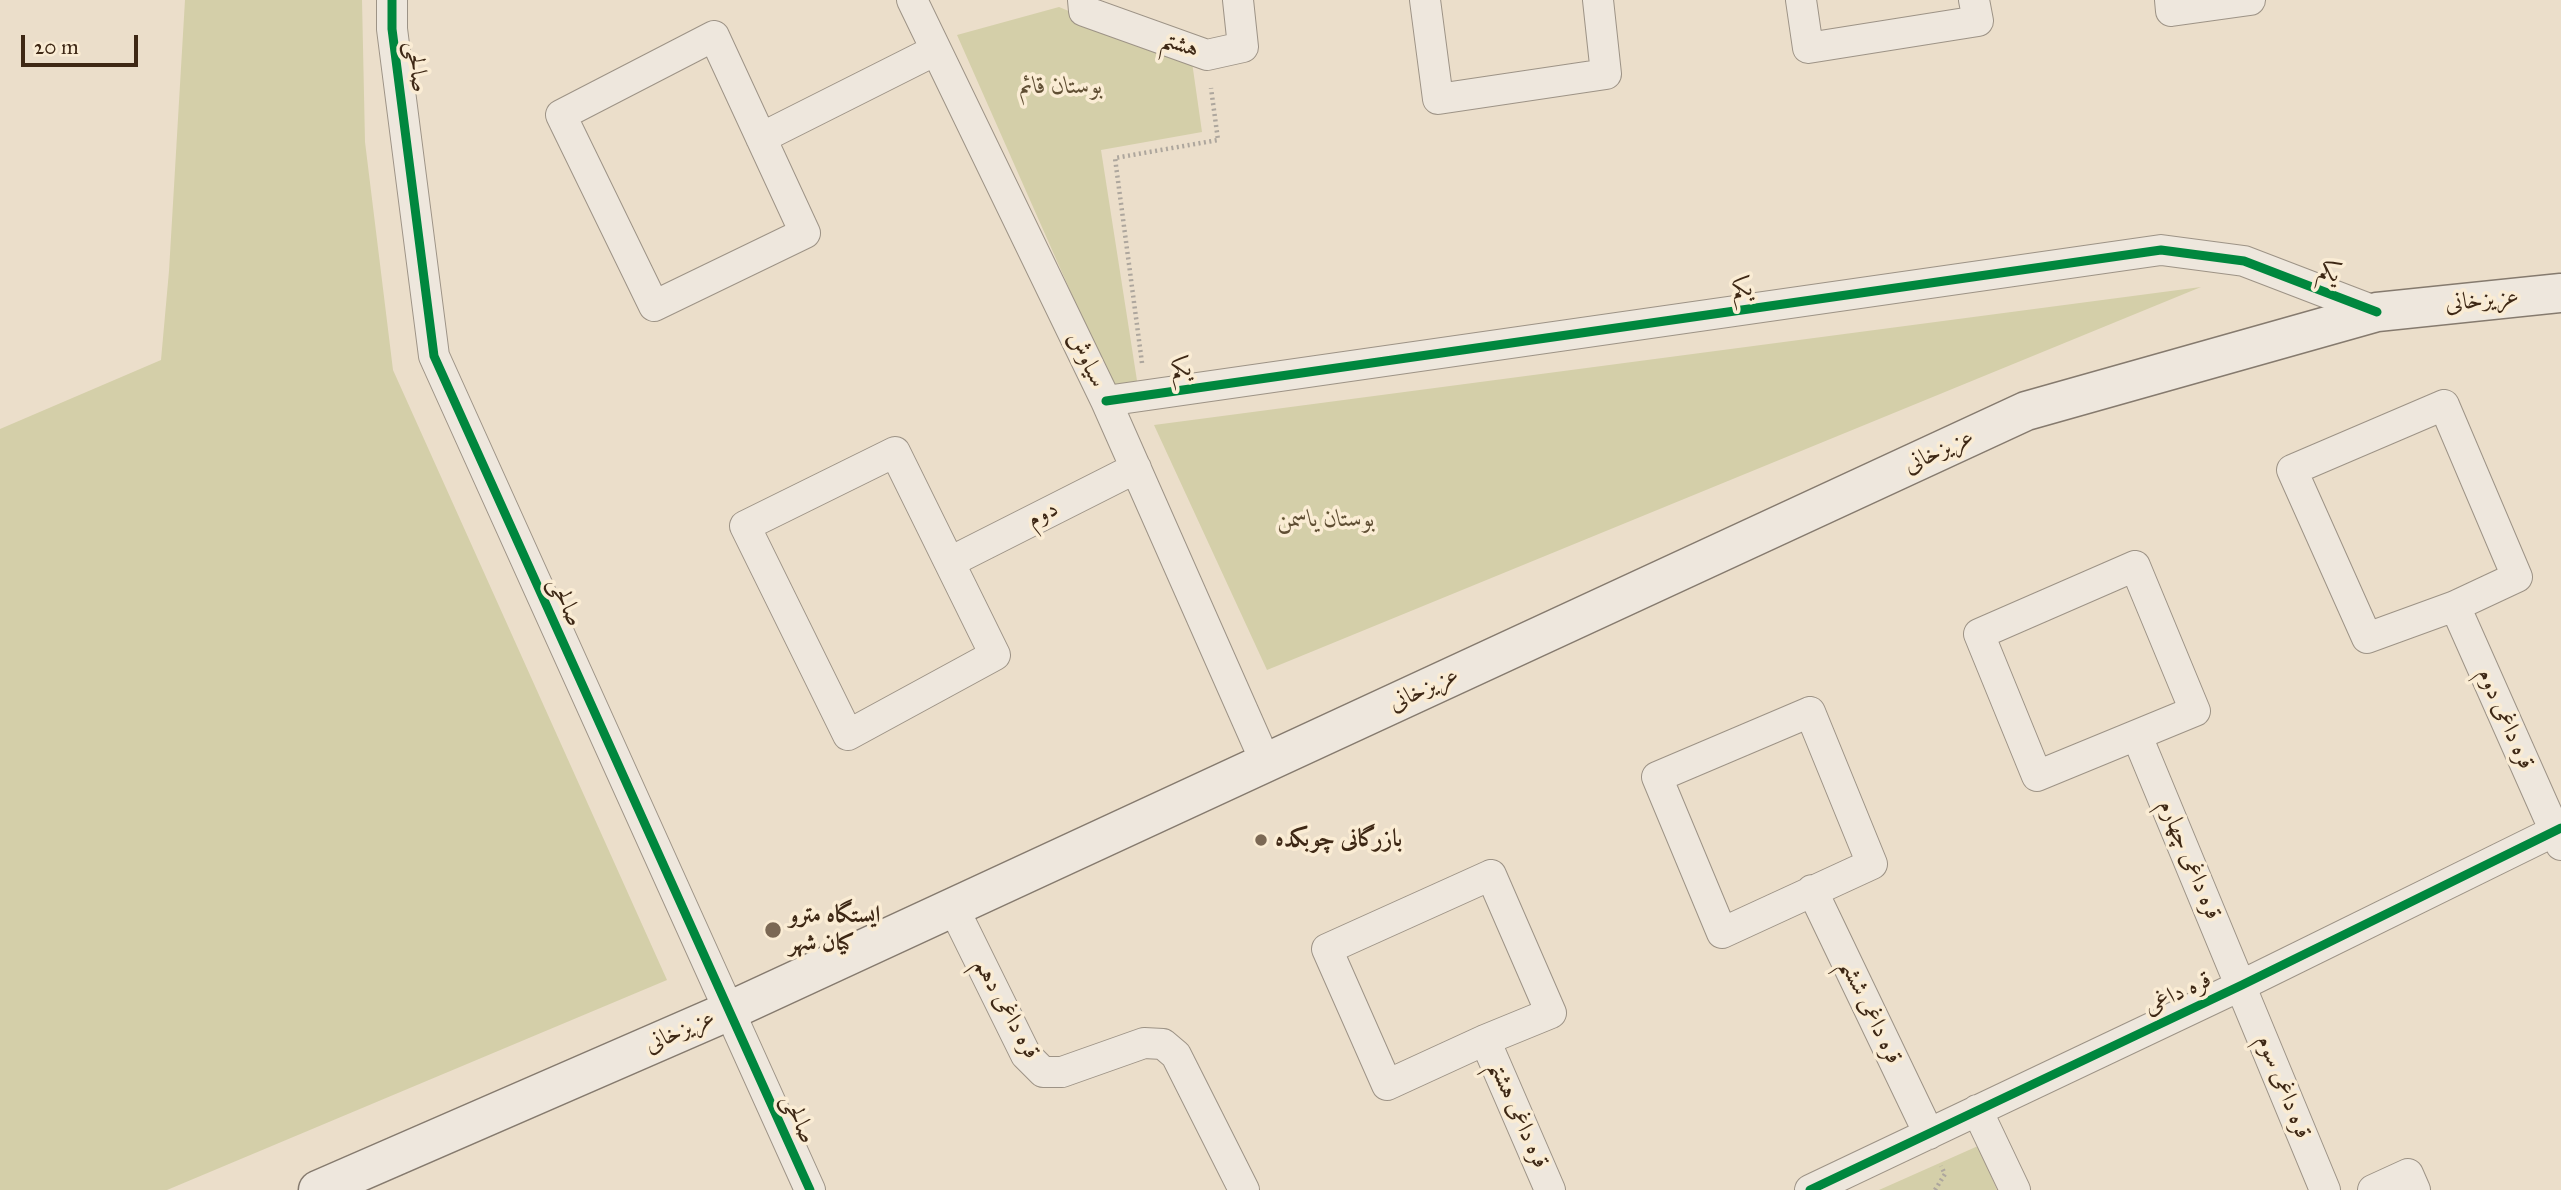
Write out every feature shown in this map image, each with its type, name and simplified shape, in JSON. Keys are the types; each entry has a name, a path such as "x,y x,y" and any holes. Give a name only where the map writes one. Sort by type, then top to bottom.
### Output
{"main road":[{"name":"عزیزخانی","path":"318,1190 729,1011 2026,411 2376,312 2561,293"}],"street":[{"name":"صالحی","path":"392,0 392,29 434,356 810,1190"},
{"name":"سیاوش","path":"912,0 1106,401 1266,763"},
{"name":"هشتم","path":"1083,0 1084,11 1207,55 1243,47 1238,0"},
{"path":"1425,0 1438,99 1606,74 1598,0"},
{"path":"1801,0 1808,48 1978,21 1974,0"},
{"path":"2170,0 2171,11 2250,0"},
{"path":"714,36 761,138 805,233 654,306 561,114 714,36"},
{"path":"761,138 936,50"},
{"name":"یکم","path":"1106,401 2161,250 2244,261 2376,312"},
{"path":"2444,405 2518,577 2455,606 2367,638 2292,470 2444,405"},
{"path":"895,452 950,562 995,655 848,735 745,526 895,452"},
{"name":"دوم","path":"950,562 1136,468"},
{"path":"2135,566 2195,711 2137,736 2037,776 1979,634 2135,566"},
{"name":"قره داغی دوم","path":"2455,606 2559,835"},
{"path":"1811,712 1872,864 1812,890 1722,933 1657,777 1811,712"},
{"name":"قره داغی چهارم","path":"2137,736 2242,985"},
{"name":"قره داغی","path":"1810,1190 2559,835"},
{"path":"1491,876 1551,1013 1485,1040 1387,1085 1327,949 1491,876"},
{"name":"قره داغی ششم","path":"1812,890 1929,1134"},
{"name":"قره داغی دهم","path":"953,907 1027,1055 1043,1072 1062,1072 1144,1043 1163,1044 1176,1055 1244,1190"},
{"name":"قره داغی سوم","path":"2242,985 2325,1190"},
{"name":"قره داغی هشتم","path":"1485,1040 1550,1190"},
{"path":"1977,1110 2015,1190"},
{"path":"2372,1190 2408,1174 2415,1190"}],"path":[{"path":"1146,395 1115,158 1218,140 1207,55"}],"green space":[{"path":"185,0 362,0 365,142 393,370 667,980 167,1190 0,1190 0,429 161,360"},
{"name":"بوستان قائم","path":"1059,7 1192,62 1202,132 1101,150 1138,387 1114,390 957,35"},
{"name":"بوستان یاسمن","path":"2201,287 1267,670 1154,425"},
{"path":"1978,1146 1997,1190 1879,1190"}],"cycle path":[{"path":"392,0 392,29 434,356 810,1190"},
{"path":"1106,401 2161,250 2244,261 2377,312"},
{"path":"1810,1190 2242,985 2561,828"}],"place":[{"name":"بازرگانی چوبکده","path":"1261,840"},
{"name":"ایستگاه مترو کیان شهر","path":"773,930"}]}
